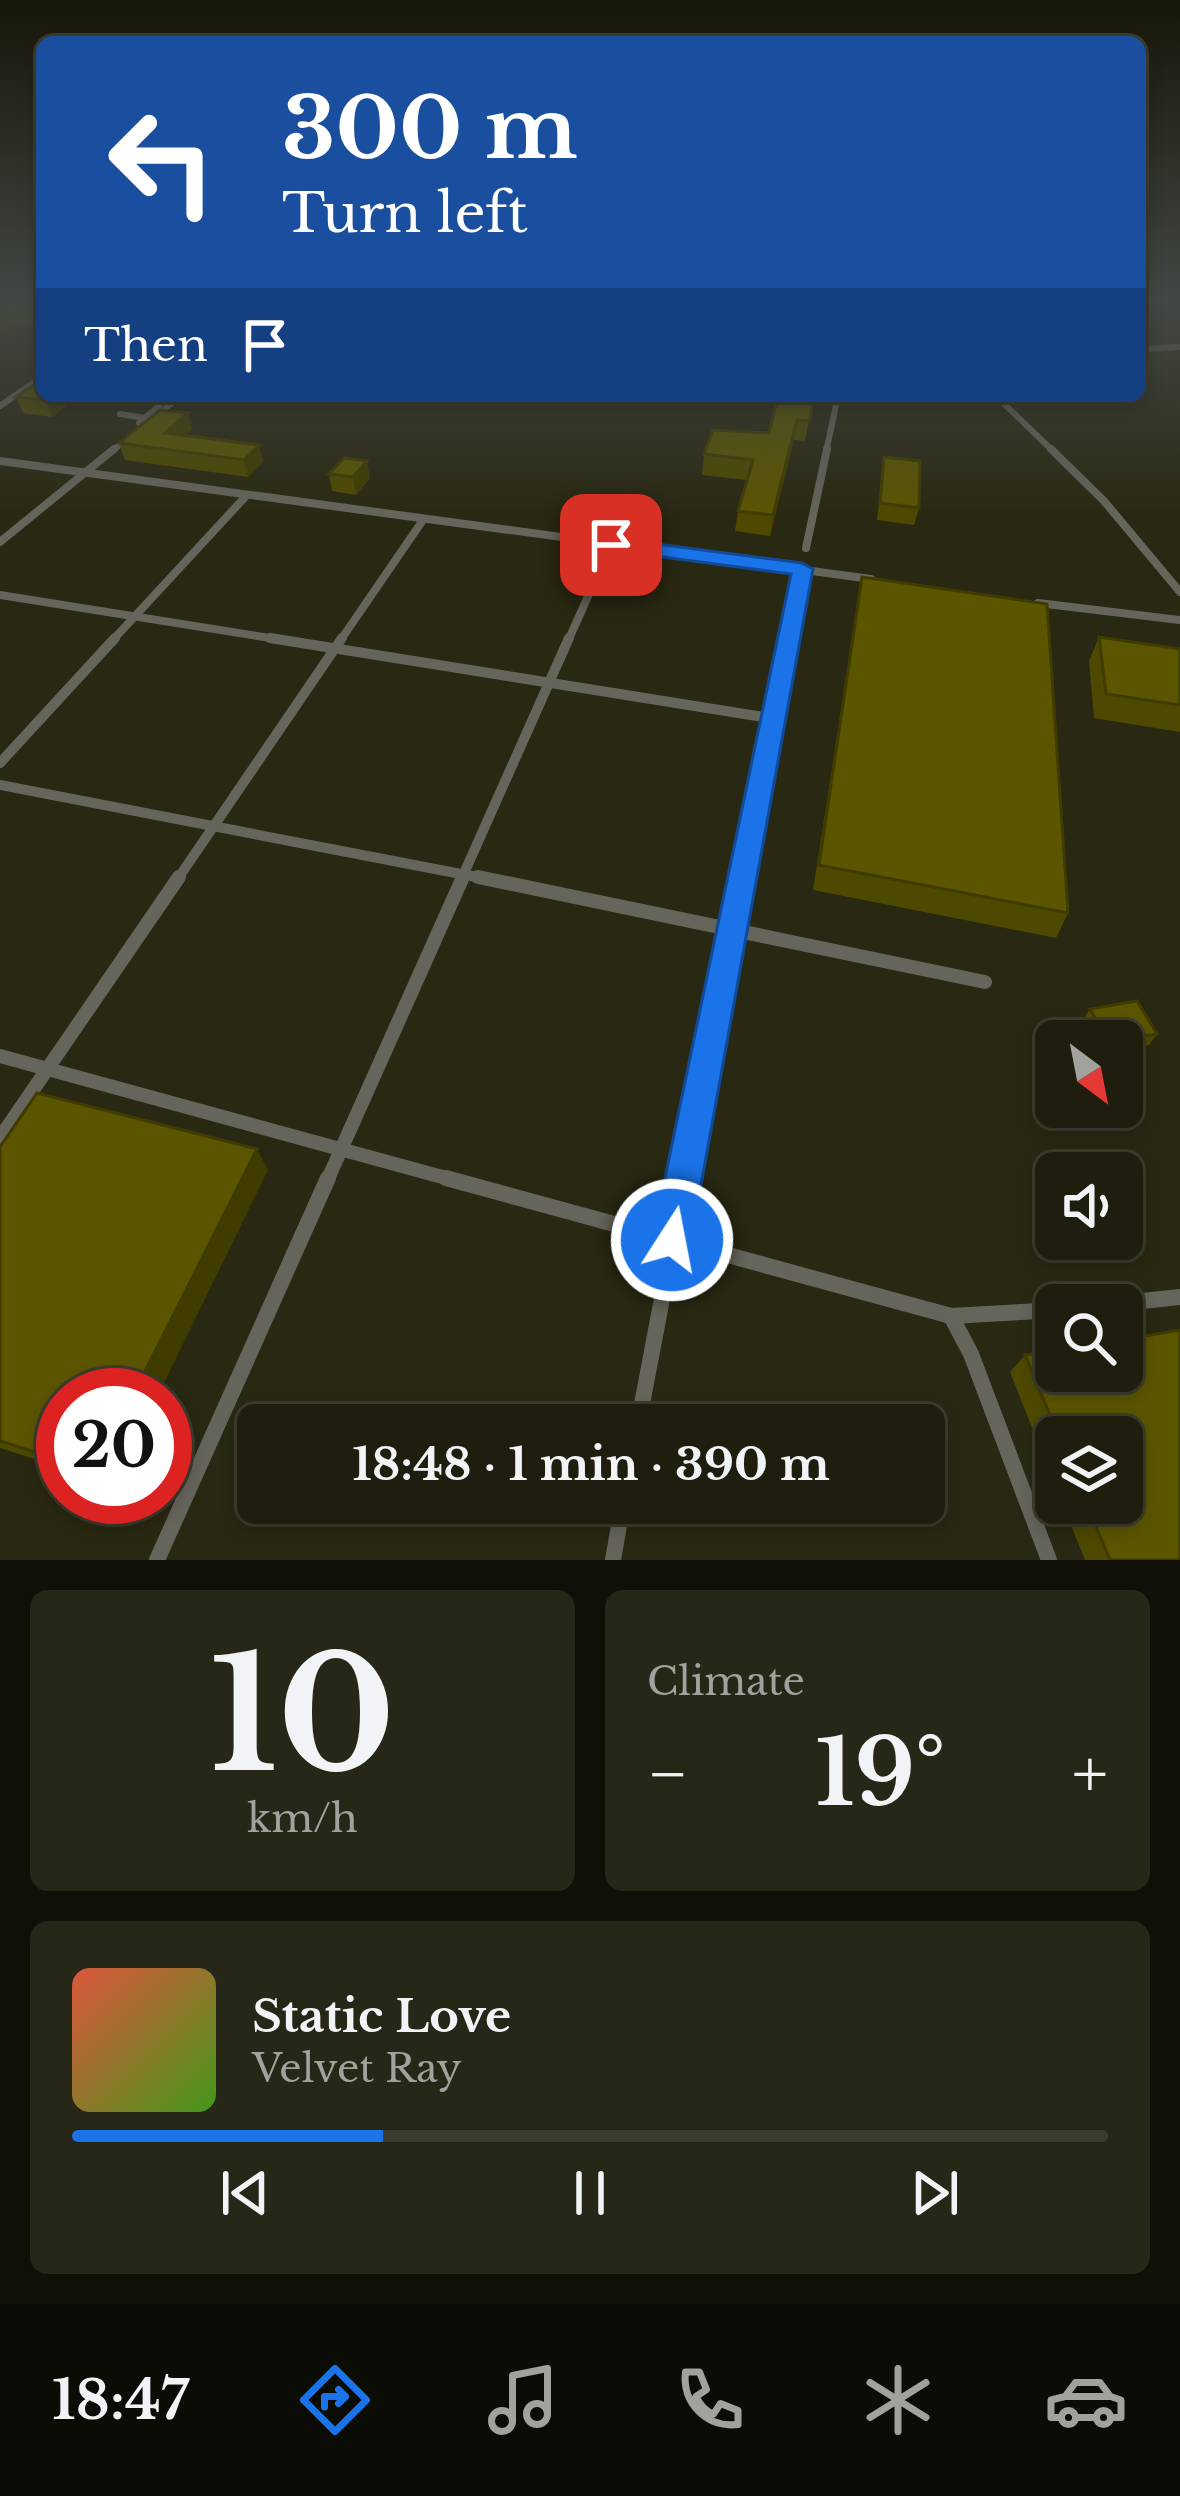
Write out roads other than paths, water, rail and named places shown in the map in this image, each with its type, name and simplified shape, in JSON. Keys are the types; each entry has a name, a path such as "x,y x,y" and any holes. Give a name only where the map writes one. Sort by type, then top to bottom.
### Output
{"lane":[{"path":"0,406 36,381"},
{"path":"120,414 142,420 163,402"},
{"path":"0,542 173,402"},
{"path":"806,548 837,402"},
{"path":"1002,402 1104,501 1180,592"},
{"path":"0,461 891,582"},
{"path":"0,763 246,496"},
{"path":"0,1138 423,520"},
{"path":"157,1560 336,1149 465,878 611,545"},
{"path":"642,1404 802,569"},
{"path":"0,595 776,719"},
{"path":"1024,601 1180,620"},
{"path":"0,785 219,823 465,878 985,982"},
{"path":"0,1056 951,1316 1035,1311"},
{"path":"1143,1301 1180,1297"},
{"path":"951,1316 971,1354 1049,1560"},
{"path":"613,1560 619,1524"}]}
